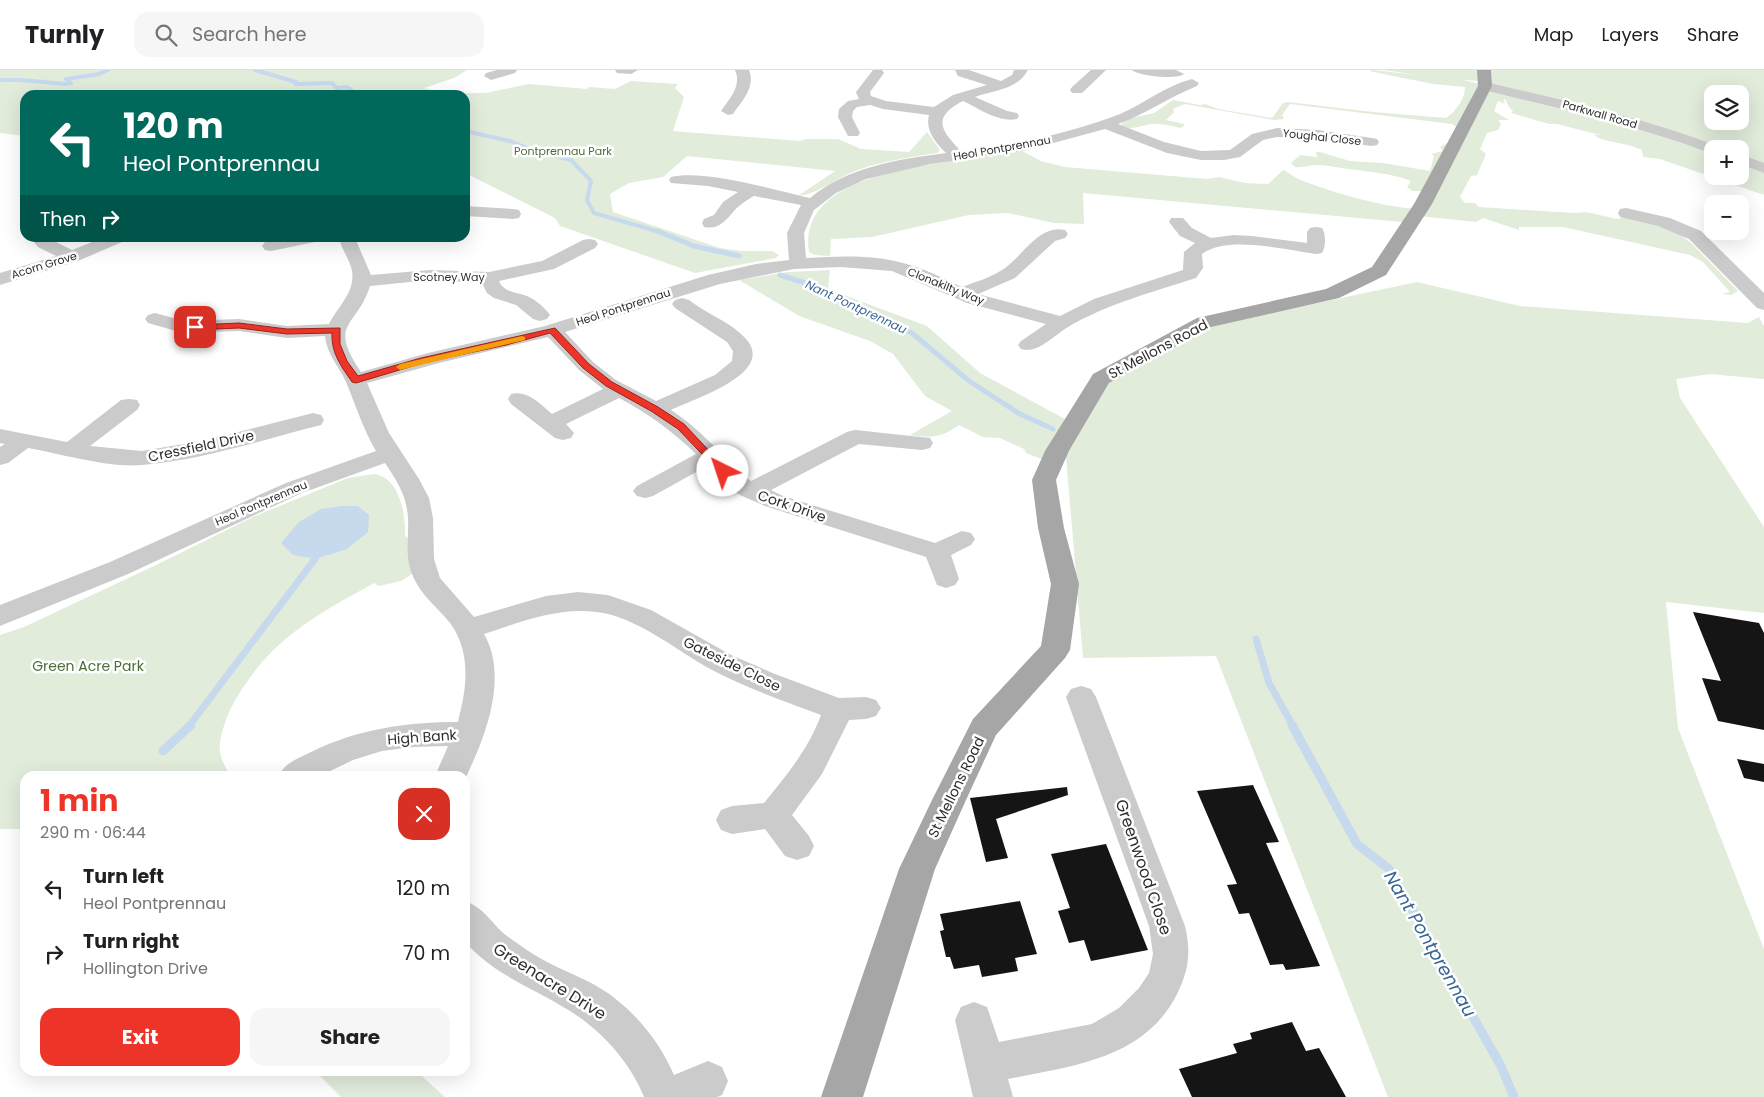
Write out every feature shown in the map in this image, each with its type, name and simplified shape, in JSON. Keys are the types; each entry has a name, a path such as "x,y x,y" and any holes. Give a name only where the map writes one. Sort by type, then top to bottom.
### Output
{"main road":[{"name":"St Mellons Road","path":"842,1097 917,869 949,800 984,728 1056,650 1065,584 1051,528 1044,480 1057,451 1100,379 1204,322 1332,294 1379,271 1423,204 1484,78"}],"street":[{"path":"491,76 510,70"},
{"path":"622,70 630,70"},
{"path":"728,111 746,79 742,70"},
{"path":"962,70 963,73 1002,85"},
{"path":"957,156 935,129 937,112 946,102 1002,85 1017,77 1021,70"},
{"path":"1076,90 1099,70"},
{"path":"1139,70 1184,77"},
{"path":"869,101 865,98 863,92 878,74"},
{"name":"Heol Pontprennau","path":"356,380 421,361 506,342 546,323 719,278 798,264 794,248 795,229 803,213 812,203 838,185 863,174 895,164 1032,144 1105,124 1149,106 1184,77"},
{"name":"Parkwall Road","path":"1484,78 1678,136 1704,146"},
{"path":"963,96 1004,115 1012,116"},
{"path":"853,133 845,117 846,109 853,104 869,101 896,108 937,112"},
{"name":"Youghal Close","path":"1105,124 1182,152 1200,156 1235,154 1241,151 1256,136 1271,133 1288,132 1372,142"},
{"path":"1749,162 1764,168"},
{"path":"676,180 708,181 812,203"},
{"path":"710,223 720,219 729,206 751,190"},
{"path":"470,211 513,214"},
{"path":"1626,213 1664,222 1695,235 1764,304"},
{"path":"1177,222 1186,232 1208,243"},
{"path":"963,294 1008,274 1024,262 1050,237 1058,234"},
{"path":"1028,345 1061,323 1107,301 1190,274 1194,268 1193,252 1208,243 1235,240 1317,249"},
{"path":"43,242 72,257"},
{"name":"Acorn Grove","path":"0,279 72,257 107,242"},
{"path":"271,246 290,242"},
{"path":"349,242 362,273 362,281 355,299 337,330 336,344 342,361 356,380 373,426 389,454 410,482 418,500 421,522 421,558 427,579 456,612 468,629 476,649 482,680 477,710 453,771"},
{"name":"Scotney Way","path":"362,281 430,276 489,278 548,265 589,244"},
{"path":"1000,257 1024,262"},
{"name":"Clonakilty Way","path":"798,264 884,264 912,271 963,294 1061,323"},
{"name":"Cork Drive","path":"489,278 492,289 497,293 523,301 586,366 619,390 681,426 710,455 731,480 750,491 774,501 937,552"},
{"path":"659,313 703,297"},
{"path":"654,409 722,379 742,363 743,350 736,338 690,312 682,304"},
{"path":"155,319 195,327 239,325 287,332 337,330"},
{"path":"518,399 557,428 619,390"},
{"path":"72,449 129,406"},
{"name":"Cressfield Drive","path":"0,436 128,458 142,458 208,447 313,420"},
{"path":"750,491 854,427 922,443"},
{"path":"0,458 25,440"},
{"name":"Heol Pontprennau","path":"0,616 119,568 294,488 389,454"},
{"path":"645,491 710,455"},
{"path":"946,578 937,552 962,539"},
{"name":"Gateside Close","path":"468,629 549,605 597,602 616,607 654,624 759,681 852,709 831,730 815,760 773,815"},
{"name":"Greenwood Close","path":"989,1080 1095,1041 1118,1030 1137,1016 1156,996 1166,980 1170,964 1171,947 1167,926 1081,697"},
{"name":"High Bank","path":"302,771 315,763 370,742 402,736 469,734"},
{"path":"732,820 773,815 797,846"},
{"name":"Greenacre Drive","path":"470,922 491,946 514,962 584,999 610,1019 631,1039 652,1070 664,1097"},
{"path":"974,1020 989,1080"},
{"path":"669,1097 708,1081"}],"green space":[{"name":"Pontprennau Park","path":"0,70 467,70 454,78 424,88 431,90 20,90 20,135 0,133"},
{"path":"1383,70 1480,70 1479,81 1462,80 1492,84 1488,70 1764,70 1764,165 1749,159 1749,140 1704,140 1704,143 1674,132 1686,142 1704,149 1704,174 1660,159 1643,157 1642,150 1594,135 1600,135 1557,124 1549,124 1511,113 1513,111 1505,99 1503,100 1505,104 1498,101 1494,111 1509,120 1498,120 1501,124 1498,130 1487,133 1480,149 1486,154 1477,175 1471,176 1460,197 1465,203 1475,203 1479,207 1573,213 1586,212 1617,219 1627,217 1662,226 1680,234 1691,243 1738,291 1731,295 1722,294 1730,292 1703,262 1690,255 1563,227 1519,227 1519,230 1483,218 1476,222 1419,216 1425,191 1412,191 1407,187 1411,181 1388,174 1326,165 1295,167 1291,163 1300,155 1317,157 1316,152 1320,152 1350,161 1383,163 1430,171 1434,156 1431,154 1443,151 1440,147 1448,143 1456,127 1452,124 1290,104 1282,115 1284,119 1274,120 1185,104 1173,109 1174,112 1166,120 1184,124 1180,128 1151,124 1134,128 1123,128 1121,124 1128,119 1154,113 1173,100 1200,105 1205,104 1218,109 1272,118 1283,103 1288,102 1446,118 1459,104 1465,87 1433,84 1369,71 1425,76"},
{"name":"Pontprennau Park","path":"631,81 678,84 675,88 684,97 673,131 800,141 806,139 838,139 861,149 909,152 927,132 940,150 937,153 868,167 850,173 821,189 798,196 835,171 687,156 663,177 629,183 610,194 613,212 720,248 742,251 772,251 779,255 776,258 695,273 560,226 555,218 470,176 470,93 485,93 529,84 587,89 589,87 615,89"},
{"path":"1022,151 1041,161 1065,167 1207,179 1219,177 1245,183 1268,184 1283,170 1300,180 1344,195 1416,209 1402,222 1083,193 1084,224 1054,223 1008,213 969,215 872,237 831,239 830,256 815,255 809,252 812,223 828,200 855,184 889,173 926,165"},
{"path":"1749,165 1764,170 1764,195 1735,185 1749,185"},
{"path":"830,270 828,289 927,326 980,373 1065,419 1044,460 1026,453 1024,449 1000,438 983,437 959,425 941,435 924,437 910,435 952,411 925,396 893,354 870,341 799,316 739,280 788,272"},
{"path":"1417,282 1520,306 1748,323 1759,317 1764,326 1764,379 1710,374 1676,379 1680,398 1764,527 1764,613 1666,602 1678,728 1764,949 1764,1097 1388,1097 1216,656 1083,658 1066,457 1109,383 1209,326"},
{"name":"Green Acre Park","path":"374,474 390,482 400,499 405,536 410,544 412,574 401,581 379,586 374,583 330,608 292,634 259,666 231,708 223,730 220,752 228,771 20,771 20,829 0,829 0,635 24,627 255,516 348,478"},
{"path":"320,1076 422,1076 445,1097 341,1097"}],"water":[{"path":"358,506 369,515 368,532 347,549 315,559 293,555 281,543 299,522 321,509"}],"building":[{"path":"1693,612 1759,623 1764,633 1764,730 1718,721 1702,678 1721,681"},
{"path":"1737,759 1764,764 1764,782 1744,778"},
{"path":"1253,785 1279,842 1266,843 1320,966 1286,970 1283,964 1270,965 1249,913 1239,914 1227,885 1237,884 1197,791"},
{"path":"1067,787 1068,795 996,819 1008,858 986,862 970,798"},
{"path":"1106,844 1148,950 1091,961 1084,940 1069,943 1058,911 1070,908 1051,854"},
{"path":"1020,901 1037,954 1015,958 1018,971 982,977 979,965 954,969 950,957 946,957 940,931 944,930 940,914"},
{"path":"1292,1022 1306,1051 1319,1048 1346,1097 1192,1097 1179,1069 1237,1053 1233,1044 1252,1039 1250,1033"}],"waterway":[{"name":"Nant Pontprennau","path":"0,80 65,84 71,83 66,79 99,74 108,70"},
{"name":"Nant Pontprennau","path":"255,70 296,82 296,84 332,83 337,88 347,87 351,90"},
{"name":"Nant Pontprennau","path":"470,132 510,141 532,150 571,160 591,181 587,200 594,213 658,231"},
{"name":"Nant Pontprennau","path":"658,231 694,246 739,256"},
{"name":"Nant Pontprennau","path":"780,275 821,288 848,305 912,333 969,381 1020,414 1053,429"},
{"path":"189,726 315,559"},
{"name":"Nant Pontprennau","path":"1256,639 1269,683 1293,726"},
{"path":"163,751 191,725"},
{"name":"Nant Pontprennau","path":"1292,725 1357,844 1389,869 1501,1066 1514,1097"}],"slow traffic":[{"path":"400,367 522,339"}],"route":[{"path":"195,327 239,325 287,332 337,330 335,338 342,361 356,380 421,361 552,330 586,366 609,384 681,426 723,471"}]}
